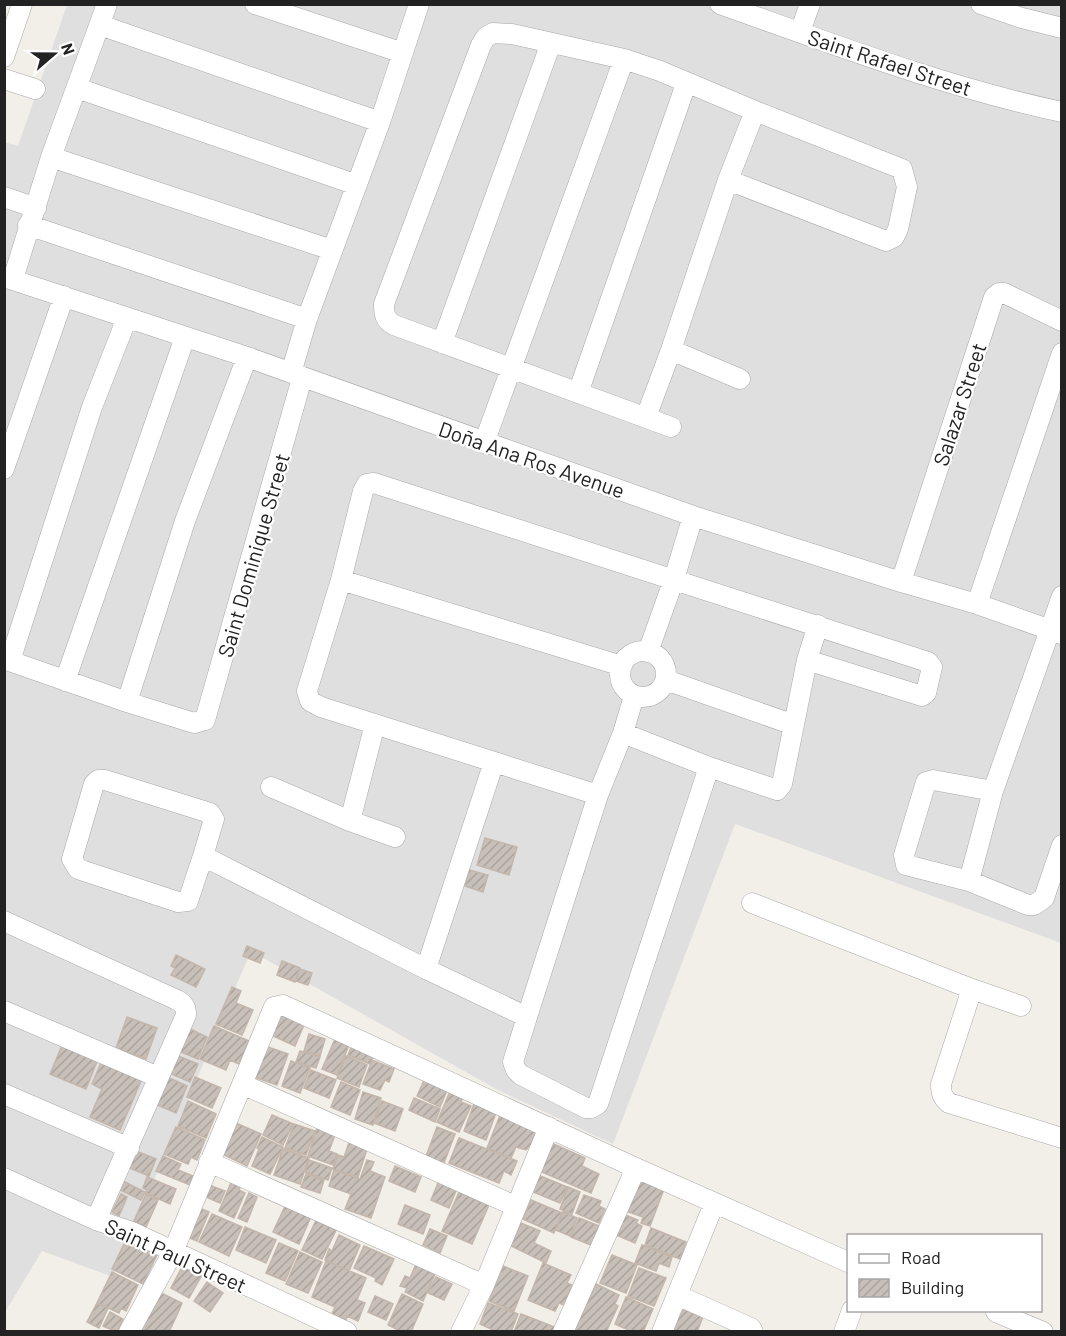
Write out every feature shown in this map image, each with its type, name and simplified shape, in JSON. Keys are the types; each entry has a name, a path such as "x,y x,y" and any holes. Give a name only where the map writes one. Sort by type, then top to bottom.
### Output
{"street":[{"path":"4,57 22,4"},
{"path":"9,278 107,4"},
{"path":"255,4 403,52"},
{"name":"Saint Dominique Street","path":"127,702 194,723 202,722 208,714 297,376 307,319 380,122 418,4"},
{"name":"Saint Rafael Street","path":"720,4 940,80 1012,102 1062,112"},
{"path":"800,32 810,4"},
{"path":"988,6 1062,28"},
{"path":"100,25 380,122"},
{"path":"670,427 509,369 387,321 384,304 480,45 486,37 493,33 512,34 624,59 660,71 686,84 902,169 907,187 898,229 894,237 886,241 728,180"},
{"path":"442,343 551,43"},
{"path":"484,443 509,369 624,59"},
{"path":"4,79 35,89"},
{"path":"578,393 686,84"},
{"path":"77,88 357,185"},
{"path":"646,417 754,111"},
{"path":"51,157 332,250"},
{"path":"4,197 32,216 307,319"},
{"name":"Doña Ana Ros Avenue","path":"9,278 247,357 693,516 978,604 1056,633"},
{"name":"Salazar Street","path":"901,582 994,297 999,293 1004,293 1062,321"},
{"path":"4,469 64,296"},
{"path":"127,318 92,407 7,660 127,702 185,521 247,357"},
{"path":"65,681 184,337"},
{"path":"671,350 740,379"},
{"path":"978,604 1062,353"},
{"path":"598,795 321,707 308,698 307,691 340,580 363,491 370,482 818,625 928,662 932,667 926,693 922,696 807,660"},
{"path":"648,652 693,516"},
{"path":"340,580 622,666"},
{"path":"969,881 993,791 1056,633 1062,596"},
{"path":"623,733 709,767 777,790 782,784 807,660 818,625"},
{"path":"638,652 648,652 659,658 665,668 666,680 661,689 653,695 644,698 634,696 625,688 620,678 622,666 628,657 638,652"},
{"path":"666,680 794,724"},
{"path":"634,696 623,733 598,795 513,1062 521,1075 586,1108 597,1106 709,767"},
{"path":"350,821 375,724"},
{"path":"426,969 494,762"},
{"path":"98,780 105,780 210,813 214,819 203,856 189,898 184,902 78,869 72,860 94,784 98,780"},
{"path":"993,791 933,780 926,782 904,855 906,865 969,881 1028,905 1038,905 1044,898 1062,845"},
{"path":"271,787 350,821 395,837"},
{"path":"203,856 526,1017"},
{"path":"752,903 1021,1006"},
{"path":"4,921 184,1005 186,1015 96,1220"},
{"path":"972,989 941,1084 944,1098 949,1103 1062,1138"},
{"path":"129,1332 173,1252 270,1014 274,1006 283,1005 714,1204 847,1261"},
{"path":"4,1011 158,1077"},
{"path":"242,1084 515,1206"},
{"path":"4,1094 129,1148"},
{"path":"461,1332 484,1285 549,1127"},
{"path":"209,1161 484,1285"},
{"path":"563,1332 636,1168"},
{"name":"Saint Paul Street","path":"4,1178 96,1220 132,1232 347,1332"},
{"path":"662,1332 714,1204"},
{"path":"677,1295 751,1328 753,1332"},
{"path":"844,1332 852,1312"},
{"path":"996,1312 1043,1332"}],"shaded area":[{"path":"67,5 1061,5 1061,943 735,824 613,1144 496,1089 251,951 113,1277 42,1251 5,1312 4,142 18,146"}],"building":[{"path":"485,838 517,847 509,875 477,865"},
{"path":"469,870 488,875 483,892 465,886"},
{"path":"247,946 264,953 260,963 243,956"},
{"path":"176,955 205,969 196,987 171,975 175,968 171,966"},
{"path":"282,961 300,968 295,982 277,975"},
{"path":"300,969 312,973 308,985 296,981"},
{"path":"232,987 241,991 236,1003 253,1010 242,1035 216,1024"},
{"path":"278,1013 304,1025 295,1046 269,1034"},
{"path":"127,1017 157,1028 146,1059 116,1048"},
{"path":"184,1026 207,1037 198,1059 174,1049"},
{"path":"214,1026 249,1041 239,1064 230,1060 226,1070 200,1059"},
{"path":"309,1034 325,1039 320,1056 304,1051"},
{"path":"65,1038 99,1056 86,1089 50,1074"},
{"path":"335,1039 349,1045 337,1075 322,1069"},
{"path":"352,1045 374,1054 370,1064 348,1055"},
{"path":"265,1046 288,1054 277,1085 254,1077"},
{"path":"300,1051 320,1057 316,1068 296,1062"},
{"path":"173,1054 198,1064 190,1082 165,1071"},
{"path":"104,1056 144,1074 120,1130 90,1117 102,1089 92,1084"},
{"path":"346,1056 367,1065 359,1087 337,1078"},
{"path":"372,1060 394,1069 389,1082 385,1080 380,1090 363,1084"},
{"path":"291,1061 310,1068 300,1093 282,1086"},
{"path":"311,1070 336,1080 329,1098 304,1088"},
{"path":"165,1076 187,1086 176,1113 153,1103"},
{"path":"426,1076 449,1086 440,1107 417,1096"},
{"path":"195,1077 221,1088 212,1108 187,1097"},
{"path":"341,1082 360,1090 350,1115 331,1107"},
{"path":"451,1089 464,1094 461,1102 471,1106 459,1132 437,1122"},
{"path":"363,1092 381,1098 373,1125 355,1119"},
{"path":"414,1098 440,1109 435,1122 409,1110"},
{"path":"188,1101 216,1114 206,1138 178,1126"},
{"path":"382,1101 403,1109 395,1131 374,1123"},
{"path":"475,1101 497,1110 486,1140 464,1131"},
{"path":"501,1113 537,1128 532,1143 526,1150 516,1147 511,1158 487,1148"},
{"path":"272,1115 293,1124 283,1145 263,1135"},
{"path":"236,1123 261,1134 247,1166 222,1154"},
{"path":"294,1124 315,1131 306,1155 285,1148"},
{"path":"176,1127 205,1140 197,1160 191,1157 188,1164 164,1154"},
{"path":"437,1127 455,1134 444,1163 426,1156"},
{"path":"317,1128 335,1135 329,1151 337,1154 333,1165 308,1156"},
{"path":"262,1137 283,1147 270,1174 252,1166"},
{"path":"459,1138 517,1161 511,1175 504,1171 499,1183 449,1163"},
{"path":"350,1140 368,1146 358,1177 333,1169 338,1155 344,1157"},
{"path":"547,1141 585,1158 582,1166 599,1174 591,1193 535,1169"},
{"path":"131,1149 156,1159 149,1176 125,1166"},
{"path":"283,1149 309,1158 300,1184 274,1175"},
{"path":"163,1156 181,1164 178,1170 193,1176 190,1185 156,1171"},
{"path":"309,1160 332,1168 328,1180 305,1172"},
{"path":"367,1160 374,1162 370,1171 385,1177 371,1218 345,1209 351,1194 329,1186 334,1170 360,1179"},
{"path":"395,1166 421,1177 415,1192 389,1181"},
{"path":"306,1174 324,1180 320,1193 301,1187"},
{"path":"538,1175 567,1187 560,1203 531,1191"},
{"path":"147,1177 176,1189 170,1204 146,1193 147,1190 143,1188"},
{"path":"233,1178 242,1182 239,1190 245,1193 234,1218 219,1211"},
{"path":"440,1178 458,1186 449,1208 431,1200"},
{"path":"638,1179 664,1189 650,1226 641,1223 643,1217 626,1211"},
{"path":"123,1181 145,1192 141,1200 114,1187"},
{"path":"209,1185 225,1191 220,1203 204,1196"},
{"path":"568,1187 580,1192 572,1214 560,1209"},
{"path":"459,1192 489,1205 472,1244 442,1231"},
{"path":"249,1193 257,1197 247,1222 238,1218"},
{"path":"121,1194 127,1197 119,1216 112,1212"},
{"path":"146,1194 158,1200 146,1227 134,1221"},
{"path":"584,1195 601,1201 599,1206 605,1209 599,1223 576,1213"},
{"path":"288,1200 313,1212 299,1244 273,1232"},
{"path":"531,1200 562,1213 554,1233 523,1219"},
{"path":"405,1205 430,1215 423,1234 398,1224"},
{"path":"197,1207 209,1212 197,1241 185,1236"},
{"path":"563,1212 577,1218 570,1236 556,1230"},
{"path":"212,1214 242,1227 229,1256 199,1242"},
{"path":"319,1214 339,1224 322,1259 302,1250"},
{"path":"623,1214 638,1220 636,1223 642,1226 635,1243 614,1234"},
{"path":"579,1218 599,1226 591,1245 571,1237"},
{"path":"521,1223 540,1231 534,1243 551,1251 546,1263 511,1246"},
{"path":"245,1227 276,1240 266,1263 236,1250"},
{"path":"651,1228 686,1242 680,1259 645,1245"},
{"path":"430,1229 447,1236 440,1253 423,1245"},
{"path":"339,1235 360,1245 349,1271 325,1260 329,1249 332,1251"},
{"path":"126,1240 157,1255 143,1284 112,1269"},
{"path":"279,1243 298,1251 285,1281 266,1273"},
{"path":"642,1245 672,1257 669,1267 659,1263 656,1271 635,1263"},
{"path":"364,1246 394,1259 382,1285 375,1281 376,1278 354,1268"},
{"path":"300,1252 322,1262 308,1293 286,1284"},
{"path":"612,1255 637,1265 626,1293 600,1283"},
{"path":"326,1261 366,1278 357,1300 365,1303 358,1321 347,1316 346,1320 332,1314 335,1307 312,1297"},
{"path":"543,1263 571,1275 567,1283 572,1285 564,1305 559,1303 555,1311 528,1300"},
{"path":"416,1264 436,1272 423,1301 405,1292 407,1288 400,1286 405,1276 410,1278"},
{"path":"183,1265 202,1275 189,1298 171,1288"},
{"path":"503,1266 528,1276 514,1311 489,1301"},
{"path":"639,1268 666,1278 654,1306 628,1296"},
{"path":"112,1272 138,1285 126,1311 121,1308 119,1313 97,1303"},
{"path":"436,1277 452,1284 444,1300 428,1293"},
{"path":"207,1282 223,1293 210,1312 194,1301"},
{"path":"596,1284 619,1295 615,1304 618,1306 606,1332 574,1331"},
{"path":"153,1289 182,1303 177,1315 169,1332 133,1332"},
{"path":"402,1294 423,1304 411,1332 402,1332 388,1325"},
{"path":"375,1296 393,1304 386,1320 368,1312"},
{"path":"626,1297 653,1309 643,1332 633,1332 615,1324"},
{"path":"97,1303 108,1308 99,1328 87,1322"},
{"path":"488,1303 518,1314 511,1332 498,1332 480,1324"},
{"path":"674,1306 704,1314 697,1332 674,1332 665,1328"},
{"path":"110,1312 123,1319 117,1332 103,1326"},
{"path":"521,1314 557,1328 556,1332 514,1332"}]}
